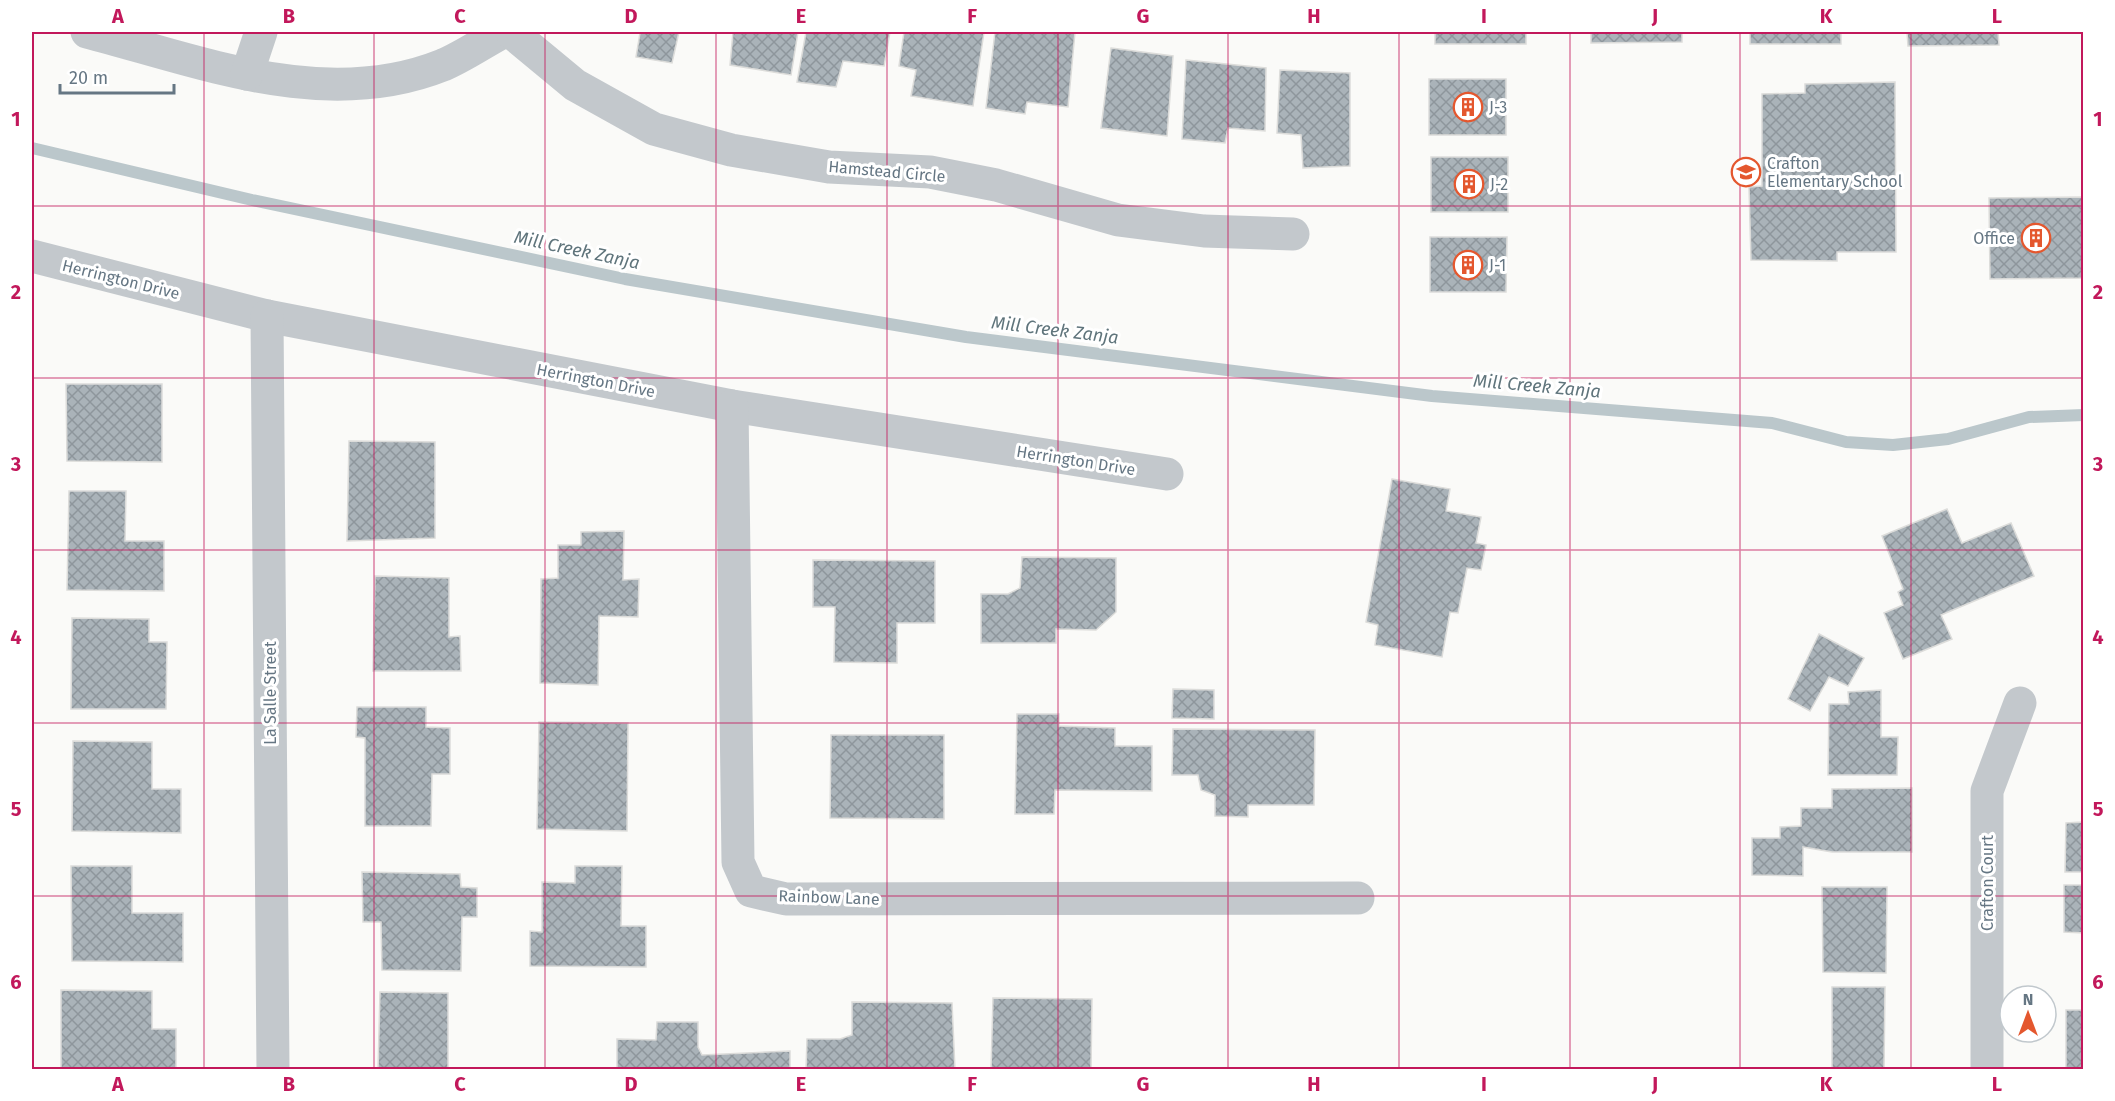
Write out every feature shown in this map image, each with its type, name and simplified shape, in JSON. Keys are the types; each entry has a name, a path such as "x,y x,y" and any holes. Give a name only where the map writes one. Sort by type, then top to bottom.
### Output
{"street":[{"path":"87,32 248,74 312,85 379,83 444,65 503,32"},
{"path":"248,74 261,32"},
{"name":"Hamstead Circle","path":"511,32 574,85 654,129 731,150 829,167 930,172 996,185 1118,220 1204,231 1293,234"},
{"name":"Herrington Drive","path":"32,256 267,316 732,406 1167,474"},
{"name":"La Salle Street","path":"267,316 273,1070"},
{"name":"Rainbow Lane","path":"732,406 738,862 751,891 786,899 1358,897"},
{"name":"Crafton Court","path":"1988,1070 1987,791 2020,703"}],"building":[{"path":"631,32 679,32 672,63 636,57 640,33"},
{"path":"733,32 798,32 791,75 730,65"},
{"path":"806,32 890,32 884,66 843,61 836,87 797,82"},
{"path":"904,32 984,32 973,106 911,96 916,70 899,66"},
{"path":"995,32 1075,32 1068,107 1027,102 1025,114 986,108"},
{"path":"1435,32 1526,32 1526,44 1435,44"},
{"path":"1591,32 1682,32 1682,42 1591,43"},
{"path":"1750,32 1841,32 1841,44 1750,44"},
{"path":"1907,32 1998,32 1999,45 1908,46"},
{"path":"1111,48 1173,56 1167,136 1101,128"},
{"path":"1186,60 1266,68 1265,131 1228,128 1225,143 1182,139"},
{"path":"1280,70 1350,73 1350,166 1303,168 1301,135 1277,133"},
{"name":"J-3","path":"1429,79 1506,79 1506,135 1429,135"},
{"path":"1895,82 1896,252 1837,252 1837,261 1751,260 1749,187 1762,186 1762,94 1805,93 1805,84"},
{"name":"J-2","path":"1431,157 1508,157 1508,212 1431,212"},
{"name":"Office","path":"2084,197 2084,278 1990,279 1989,198"},
{"name":"J-1","path":"1430,237 1507,237 1506,292 1430,292"},
{"path":"66,384 162,384 162,462 67,461"},
{"path":"349,441 435,442 435,538 347,541"},
{"path":"1392,479 1450,489 1446,511 1481,517 1476,543 1486,545 1481,570 1467,568 1458,613 1450,612 1442,657 1375,645 1378,625 1366,622"},
{"path":"69,491 126,491 125,541 164,541 164,591 67,590"},
{"path":"1947,509 1962,543 2011,523 2034,576 1941,615 1952,639 1903,659 1884,613 1903,605 1898,592 1903,589 1882,536"},
{"path":"624,531 623,580 639,579 638,617 599,616 598,685 540,683 541,579 558,578 558,545 581,545 581,532"},
{"path":"1022,557 1116,558 1116,612 1096,630 1056,629 1056,643 981,643 981,594 1008,594 1020,588"},
{"path":"813,560 935,561 935,623 897,623 897,663 834,662 835,607 813,607"},
{"path":"375,576 449,578 449,637 460,636 461,671 373,671"},
{"path":"72,618 149,619 149,642 167,642 166,709 71,709"},
{"path":"1819,634 1864,658 1848,686 1829,677 1810,711 1788,699"},
{"path":"1173,689 1214,690 1214,719 1172,718"},
{"path":"1881,690 1881,737 1898,737 1897,775 1828,775 1829,704 1849,704 1848,692"},
{"path":"357,707 426,707 426,727 450,728 450,774 432,774 431,826 365,826 365,738 356,737"},
{"path":"1017,714 1059,714 1059,726 1115,728 1115,746 1152,746 1152,791 1055,790 1054,814 1015,814"},
{"path":"539,722 628,723 627,831 537,829"},
{"path":"1173,729 1315,730 1314,805 1248,805 1248,817 1215,816 1215,795 1201,790 1198,775 1172,775"},
{"path":"831,735 944,735 944,819 830,818"},
{"path":"73,741 152,742 152,789 181,789 181,833 72,831"},
{"path":"1912,788 1912,852 1832,852 1803,847 1803,876 1752,875 1752,838 1780,838 1780,827 1801,826 1801,808 1832,808 1832,789"},
{"path":"2083,792 2084,872 2065,872 2066,823 2082,822"},
{"path":"71,866 132,866 132,913 183,913 183,962 72,961"},
{"path":"575,866 622,866 621,926 646,926 646,967 530,966 530,931 542,932 542,882 575,883"},
{"path":"362,872 460,874 461,887 477,888 477,917 462,917 461,971 382,970 381,922 363,922"},
{"path":"2064,885 2084,885 2084,933 2064,932"},
{"path":"1822,887 1887,887 1886,973 1823,972"},
{"path":"1832,987 1885,987 1884,1070 1832,1070"},
{"path":"61,990 152,991 152,1029 176,1029 176,1070 61,1070"},
{"path":"380,992 448,993 448,1070 378,1070"},
{"path":"993,998 1092,999 1091,1070 991,1070"},
{"path":"852,1002 952,1003 955,1070 806,1070 807,1039 840,1039 852,1035"},
{"path":"2066,1010 2084,1010 2084,1070 2066,1070"},
{"path":"657,1022 698,1022 698,1047 702,1055 790,1051 790,1070 617,1070 617,1039 656,1040"}],"waterway":[{"name":"Mill Creek Zanja","path":"32,148 252,200 625,279 966,337 1432,396 1772,423 1846,442 1893,445 1948,439 2029,417 2084,415"}],"place":[{"name":"J-3","path":"1468,107"},
{"name":"Crafton Elementary School","path":"1746,172"},
{"name":"J-2","path":"1469,184"},
{"name":"Office","path":"2036,238"},
{"name":"J-1","path":"1468,265"}]}
